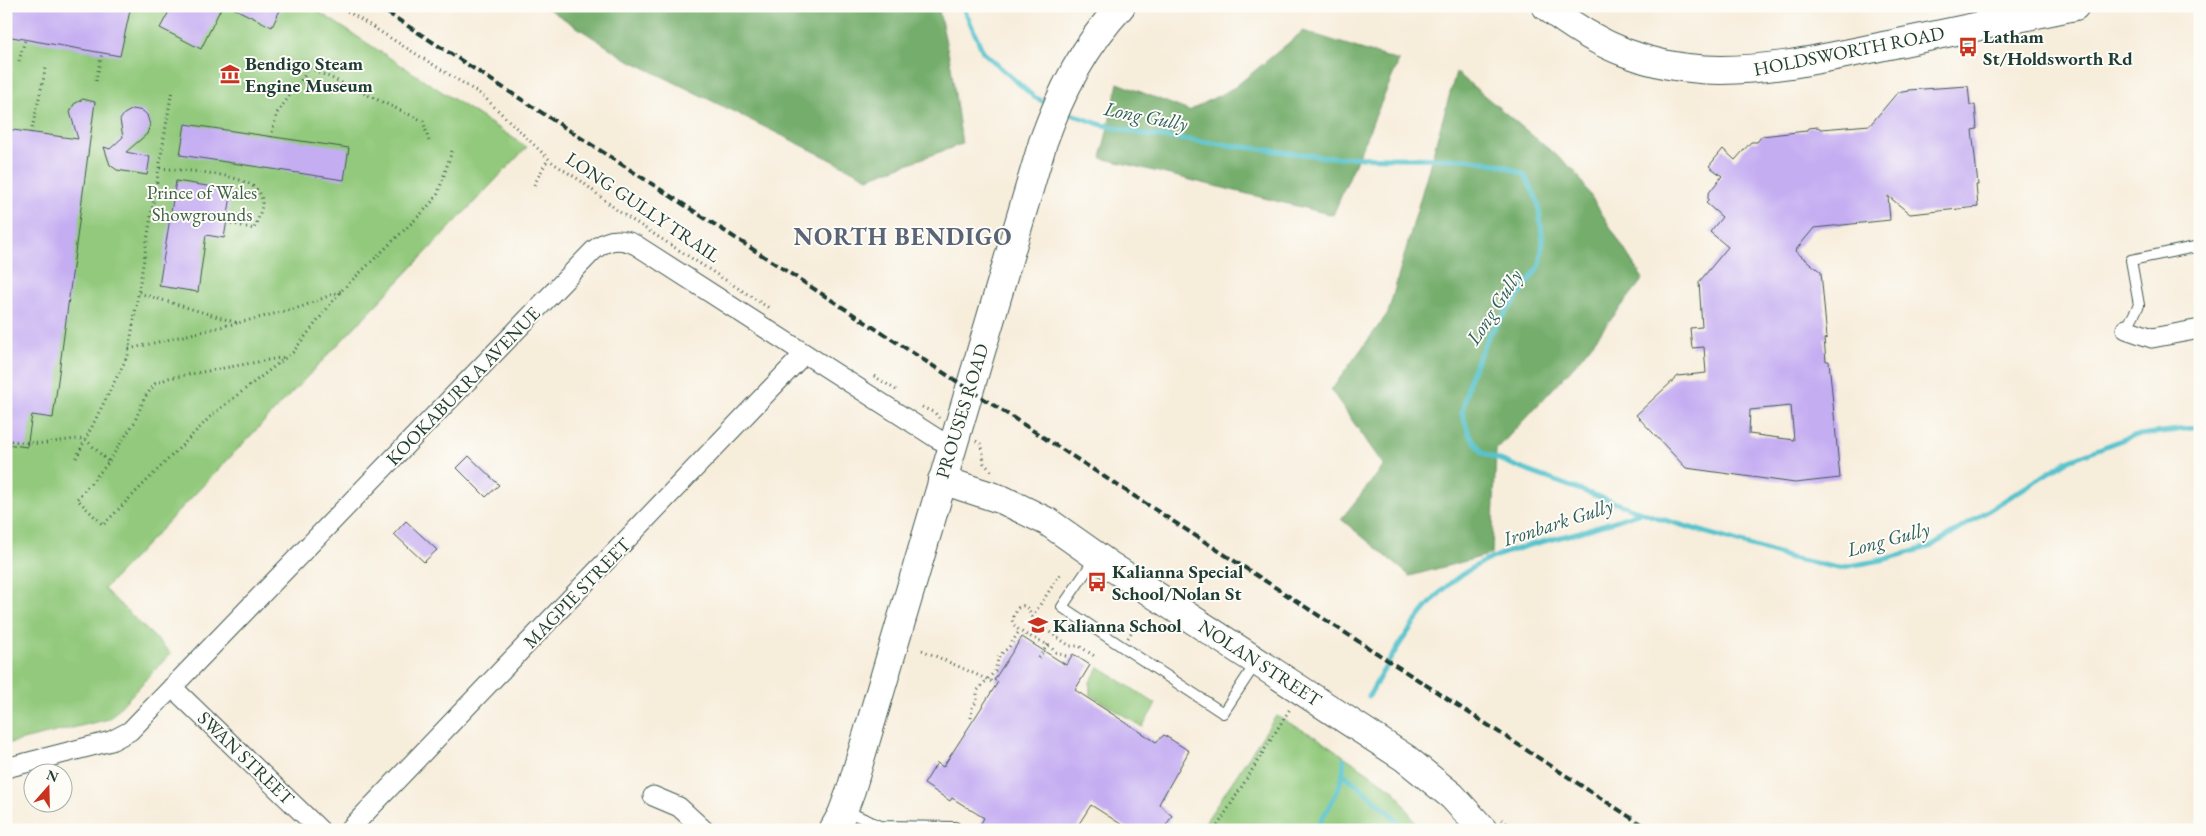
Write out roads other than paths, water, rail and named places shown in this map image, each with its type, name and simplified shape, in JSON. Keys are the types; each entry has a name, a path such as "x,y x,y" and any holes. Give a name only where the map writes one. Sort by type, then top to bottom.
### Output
{"street":[{"name":"PROUSES ROAD","path":"838,820 1033,174 1056,107 1088,48 1121,6"},
{"name":"HOLDSWORTH ROAD","path":"1546,6 1580,32 1626,54 1676,67 1732,71 1749,71 1803,62 2075,6"},
{"name":"KOOKABURRA AVENUE","path":"6,768 101,744 121,737 130,731 602,244 619,240 636,245 936,438 952,446"},
{"path":"2126,329 2152,338 2200,329"},
{"name":"MAGPIE STREET","path":"349,830 804,354"},
{"name":"NOLAN STREET","path":"942,480 1003,500 1048,522 1096,556 1429,776 1452,796 1483,830"},
{"name":"SWAN STREET","path":"172,687 320,830"},
{"path":"653,796 680,807 704,830"}],"lane":[{"path":"2126,329 2139,305 2131,260 2200,246"},
{"path":"1096,556 1062,607 1215,708 1223,713 1257,661"},
{"path":"838,820 880,826 955,827"}],"waterway":[{"name":"Long Gully","path":"963,6 983,52 1034,97 1049,104"},
{"name":"Long Gully","path":"1063,111 1099,124 1147,135 1326,157 1467,159 1502,165 1525,175 1538,202 1543,241 1540,265 1489,335 1471,374 1462,413 1469,434 1483,453 1533,473 1658,518 1791,558 1838,568 1882,560 1932,546 2067,461 2132,436 2200,427"},
{"name":"Ironbark Gully","path":"1369,696 1395,651 1417,620 1440,593 1465,572 1478,564 1507,552 1587,530 1641,512"},
{"name":"Ironbark Gully","path":"1315,830 1339,788 1344,759"},
{"path":"1344,774 1390,813 1403,830"}],"railway":[{"path":"377,6 1650,830"}],"place":[{"name":"Latham St/Holdsworth Rd","path":"1968,47"},
{"name":"Bendigo Steam Engine Museum","path":"230,74"},
{"name":"Kalianna Special School/Nolan St","path":"1097,582"},
{"name":"Kalianna School","path":"1038,625"}],"district":[{"name":"NORTH BENDIGO","path":"903,236"}],"park label":[{"name":"Prince of Wales Showgrounds","path":"202,203"}]}
